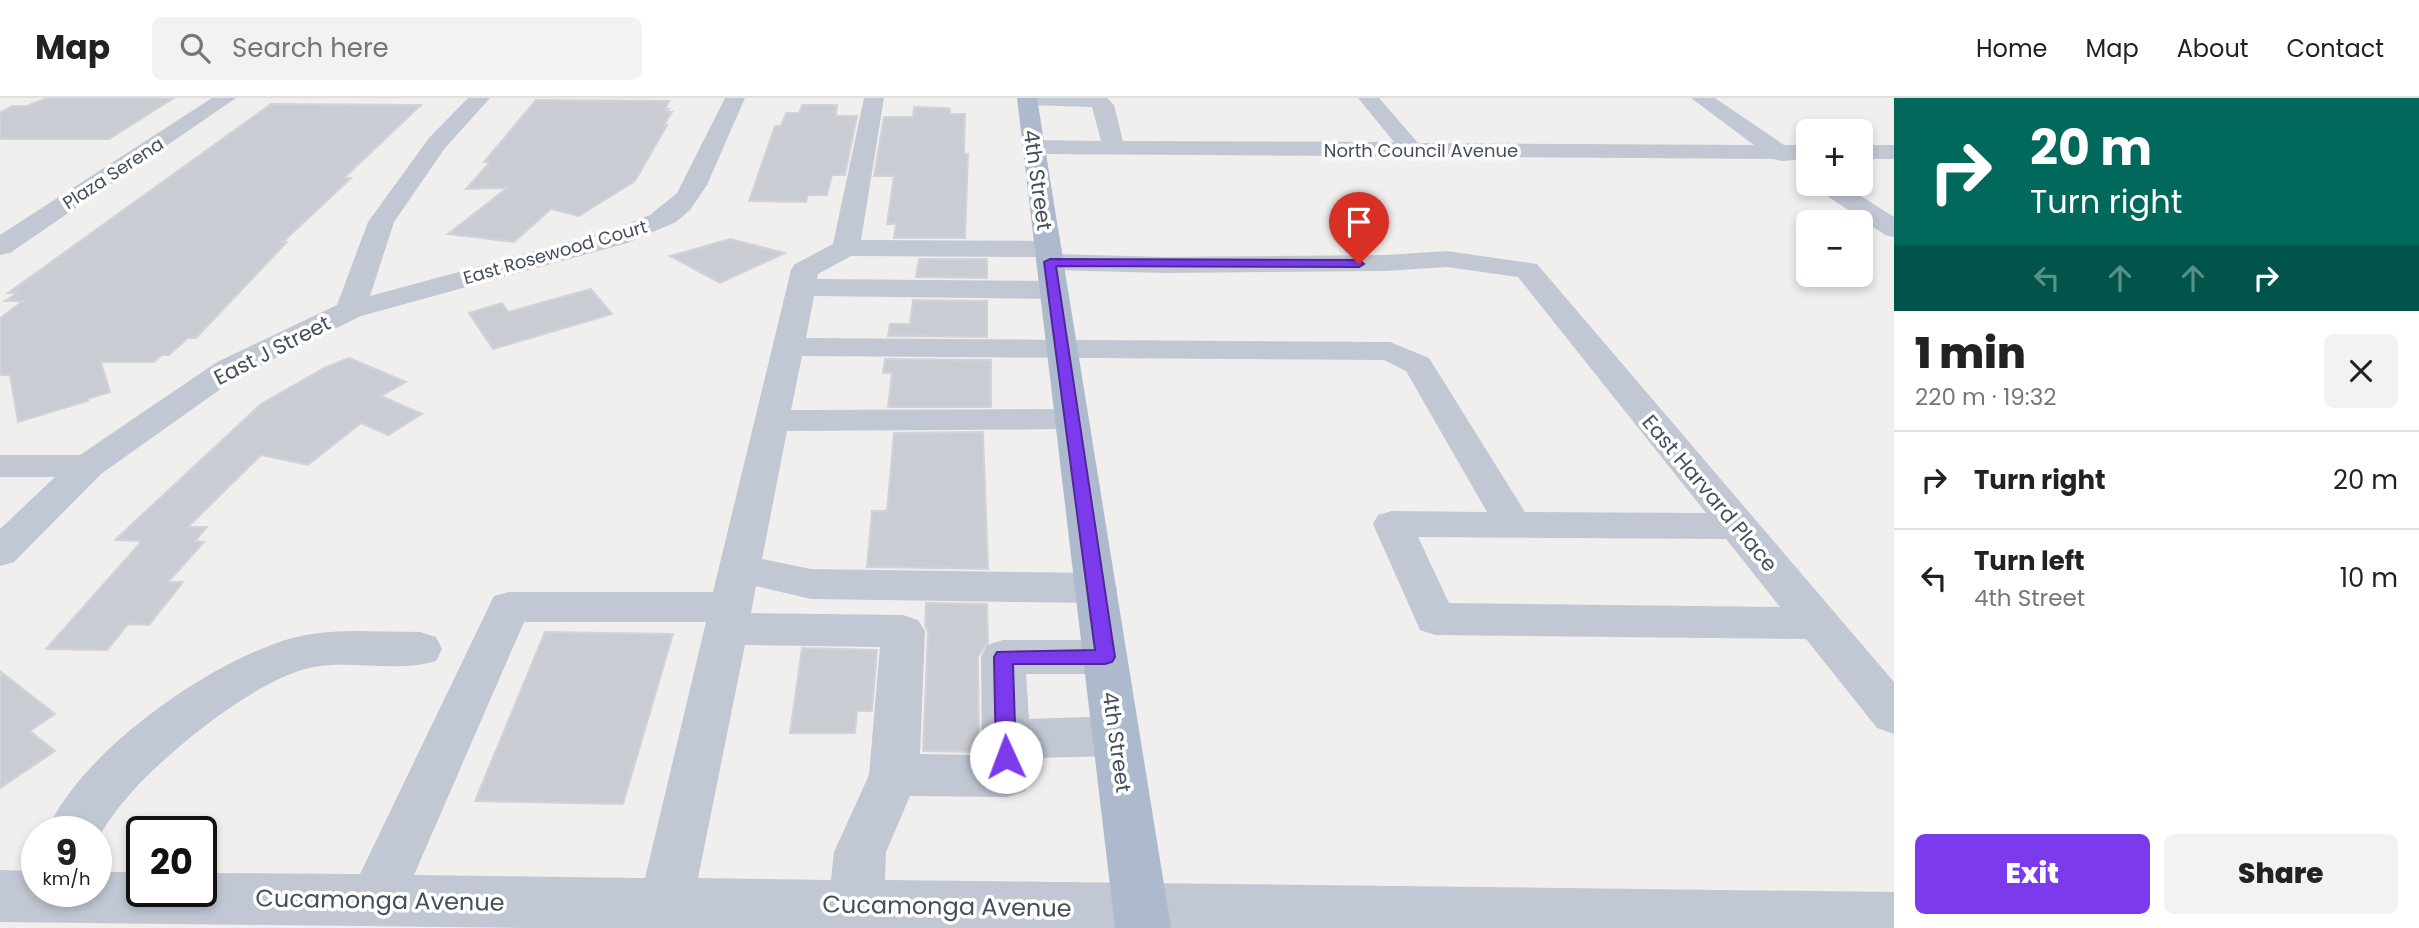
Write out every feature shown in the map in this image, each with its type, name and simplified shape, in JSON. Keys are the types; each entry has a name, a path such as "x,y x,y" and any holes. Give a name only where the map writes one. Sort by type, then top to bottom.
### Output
{"main road":[{"name":"4th Street","path":"1027,98 1142,918"}],"street":[{"name":"Plaza Serena","path":"0,247 226,98"},
{"name":"East J Street","path":"0,552 88,466 228,369 350,310 381,222 437,143 480,98"},
{"name":"East Rosewood Court","path":"350,310 618,237 657,222 682,204 693,187 735,98"},
{"path":"846,248 874,98"},
{"path":"1027,98 1097,101 1103,105 1114,148"},
{"path":"1368,98 1412,150"},
{"path":"1701,98 1796,164"},
{"name":"North Council Avenue","path":"1033,147 1114,148 1192,159 1412,150 1796,152"},
{"path":"1873,152 1894,152"},
{"path":"1844,196 1894,229"},
{"path":"666,903 805,270 846,248 1050,267"},
{"name":"East Harvard Place","path":"1050,267 1447,260 1527,270 1894,715"},
{"path":"801,287 1050,267"},
{"path":"788,348 1062,347 1390,351 1418,365 1514,524"},
{"path":"772,421 1072,419"},
{"path":"0,466 88,466"},
{"path":"1738,526 1392,524 1435,619 1818,624"},
{"path":"732,602 811,584 1096,588"},
{"path":"376,900 509,607 732,602 903,631 894,775 860,852 838,913"},
{"path":"84,816 112,779 166,732 228,686 273,662 310,650 420,649"},
{"path":"894,775 1007,776 1003,657 1105,657"},
{"path":"1006,738 1116,736"},
{"name":"Cucamonga Avenue","path":"112,893 666,903 838,913 1142,918 1809,923 1894,918"}],"building":[{"path":"47,98 174,98 109,139 0,139 0,113 12,106 27,106"},
{"path":"536,100 669,101 665,109 672,112 635,181 579,216 551,209 514,242 448,234 507,188 466,189 490,162 484,162"},
{"path":"271,104 421,105 344,178 351,178 283,242 287,242 196,338 188,338 169,355 162,355 154,362 101,362 110,392 18,422 10,375 0,375 0,318 23,301 5,301 17,293 8,293"},
{"path":"802,105 837,105 836,116 857,116 845,175 832,175 827,195 808,195 806,202 749,201 775,126 781,126 786,113 799,113"},
{"path":"914,107 946,108 950,109 950,114 965,114 964,154 968,154 965,238 894,238 896,224 887,224 894,176 874,176 884,117 913,117"},
{"path":"730,239 785,253 720,283 670,256"},
{"path":"919,259 987,259 987,278 916,277"},
{"path":"591,289 612,314 493,349 469,313 502,303 508,312"},
{"path":"913,300 987,301 987,337 888,336 890,324 910,324"},
{"path":"349,358 406,382 381,396 422,414 388,435 361,423 308,465 261,455 188,527 207,527 195,541 204,542 168,582 183,582 149,625 128,624 107,650 46,649 142,541 115,540 261,404 326,367"},
{"path":"885,359 991,360 991,407 888,407 892,373 883,373"},
{"path":"983,432 988,569 867,567 872,511 887,511 894,433"},
{"path":"926,603 987,604 988,642 978,657 979,752 923,751 928,631 925,626"},
{"path":"545,632 673,634 623,804 475,801"},
{"path":"802,648 877,650 872,711 857,711 855,733 790,733"},
{"path":"0,671 55,714 30,731 55,751 0,788"}],"route":[{"path":"1006,757 1003,657 1105,657 1050,262 1166,265 1359,264"}]}
